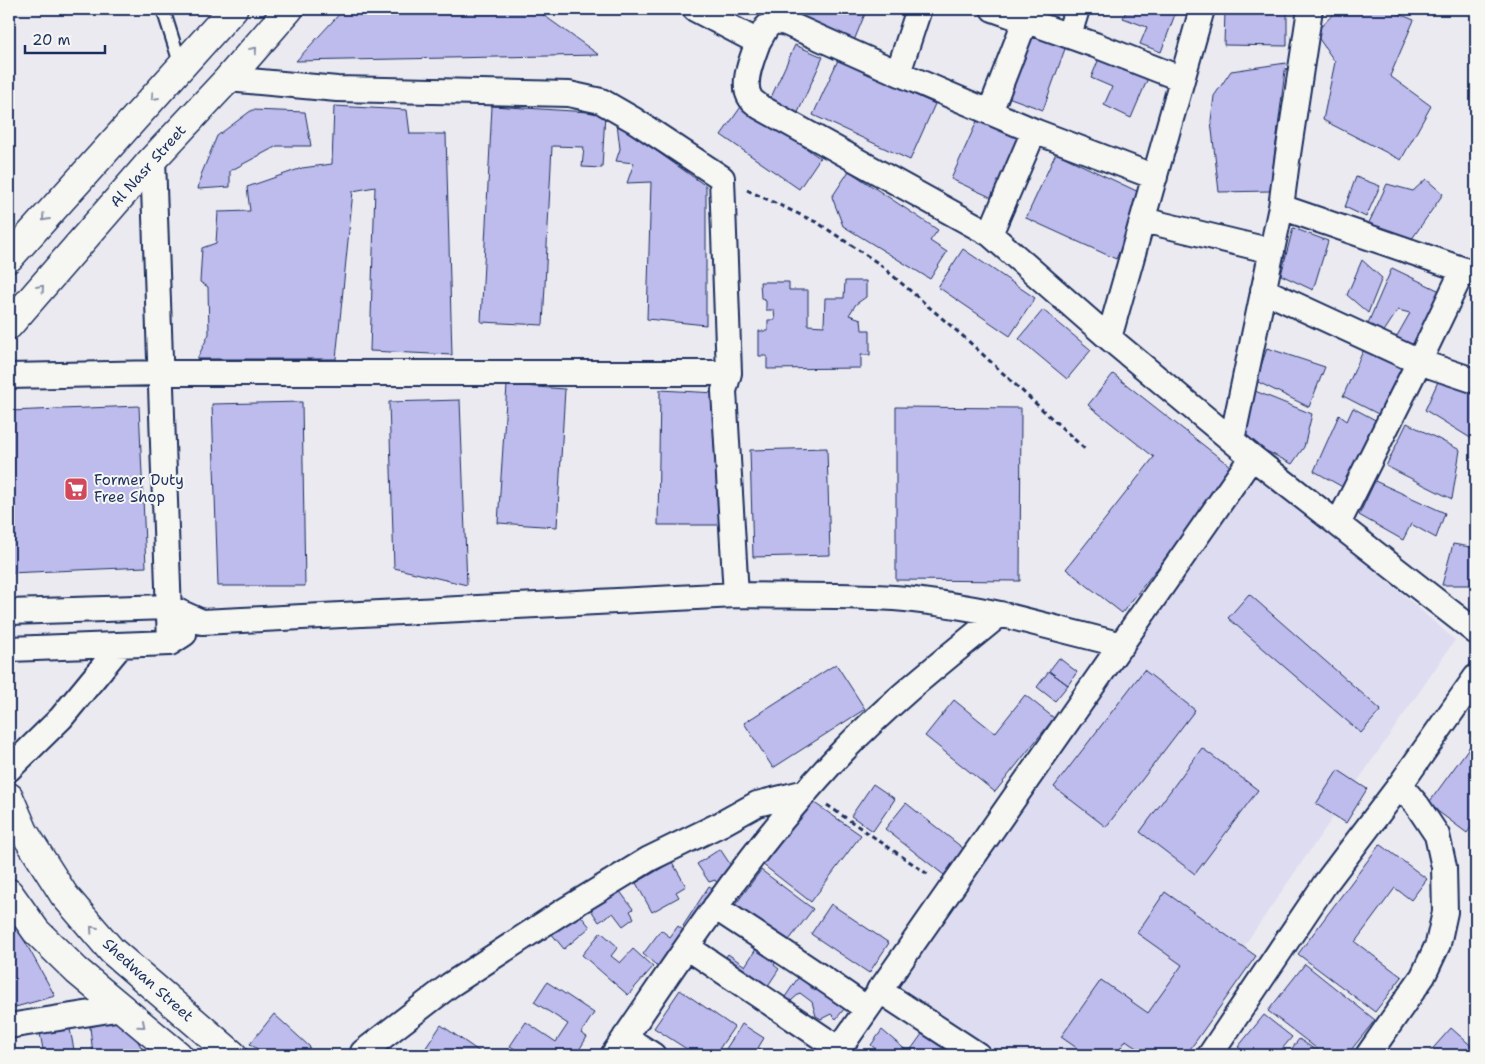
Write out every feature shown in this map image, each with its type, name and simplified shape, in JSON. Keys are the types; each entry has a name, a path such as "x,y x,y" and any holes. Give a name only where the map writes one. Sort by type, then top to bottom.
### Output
{"main road":[{"path":"9,258 233,9"},
{"name":"Al Nasr Street","path":"9,325 153,159 228,79 289,9"},
{"path":"181,67 202,107"},
{"name":"Shedwan Street","path":"9,796 24,832 64,895 112,951 233,1055"},
{"path":"13,905 36,931 77,971 178,1055"}],"street":[{"path":"898,73 919,9"},
{"path":"993,9 1069,35 1182,79"},
{"path":"1069,35 1077,9"},
{"path":"1108,338 1202,9"},
{"path":"1232,440 1281,207 1310,9"},
{"path":"702,10 758,42"},
{"path":"1155,177 1034,131 780,21 774,20 766,28 758,42 747,78 747,89 750,98 760,107 990,234 1108,338 1252,457 1476,632"},
{"path":"990,112 1025,21"},
{"path":"228,79 336,89 569,94 601,101 634,120 722,178 729,373 724,391 736,596"},
{"path":"990,234 1034,131"},
{"path":"153,159 170,643"},
{"path":"1281,207 1470,272 1419,362 1338,524"},
{"path":"1143,220 1272,251"},
{"path":"1263,290 1419,362 1476,381"},
{"path":"9,376 162,373 729,373"},
{"path":"687,947 837,1052 1252,457"},
{"path":"9,612 168,607 202,622 736,596 841,596 895,598 943,604 1000,614 1122,645"},
{"path":"58,611 59,647"},
{"path":"653,1055 619,1046 715,907 758,851 806,792 875,719 1000,614"},
{"path":"9,648 170,643 202,622"},
{"path":"9,769 61,718 121,645"},
{"path":"1210,1055 1325,884 1400,785 1476,677"},
{"path":"1368,1055 1423,976 1438,944 1445,912 1444,867 1437,835 1417,805 1400,785"},
{"path":"363,1052 450,984 649,859 757,804 806,792"},
{"path":"715,907 825,979 873,1000 978,1055"},
{"path":"9,1026 122,1008"}],"lane":[{"path":"163,9 181,67"}],"path":[{"path":"722,178 818,223 878,263 965,338 1087,451"},
{"path":"806,792 950,890"}],"shaded area":[{"path":"1256,466 1455,640 1169,1055 997,1055 893,989"}],"building":[{"path":"344,9 535,9 599,55 296,61"},
{"path":"773,9 867,9 853,43"},
{"path":"1127,9 1177,9 1161,52 1140,44 1147,27 1123,18"},
{"path":"1225,9 1287,9 1287,46 1224,45"},
{"path":"1338,9 1387,9 1414,20 1390,76 1431,106 1401,160 1323,120 1335,62 1315,33"},
{"path":"1038,35 1066,46 1043,110 1008,97 1029,38"},
{"path":"795,45 823,57 796,117 768,104"},
{"path":"1100,56 1148,78 1131,118 1104,105 1112,87 1091,78"},
{"path":"838,60 935,104 910,160 813,115"},
{"path":"1286,63 1270,191 1219,192 1211,121 1214,96 1231,71"},
{"path":"743,104 820,158 799,189 721,135"},
{"path":"334,106 407,110 410,134 446,134 452,355 370,351 375,187 353,191 336,359 197,359 209,334 208,287 200,282 202,248 216,243 218,212 250,211 247,187 302,168 332,164"},
{"path":"492,106 605,113 602,168 582,167 584,147 552,146 543,325 481,322"},
{"path":"252,110 305,112 311,146 277,146 230,171 230,187 198,189 201,175 217,136"},
{"path":"978,119 1026,141 999,201 951,179"},
{"path":"617,123 706,186 706,325 647,319 651,182 627,183 634,163 616,161 620,149"},
{"path":"1056,153 1145,195 1116,259 1026,218"},
{"path":"849,171 938,230 930,241 947,252 930,279 843,226 832,197"},
{"path":"1356,177 1380,186 1366,217 1345,207"},
{"path":"1426,179 1443,194 1407,246 1367,227 1387,184 1413,191"},
{"path":"1293,228 1328,241 1313,290 1281,275"},
{"path":"963,249 1035,298 1010,336 938,287"},
{"path":"1362,260 1382,278 1368,313 1347,295"},
{"path":"1392,268 1444,293 1417,354 1393,343 1410,313 1398,310 1379,339 1365,330"},
{"path":"845,281 866,281 866,297 856,304 849,315 861,319 862,330 870,330 870,355 861,355 861,368 767,369 767,356 759,356 759,331 768,331 768,320 775,320 774,310 766,310 766,301 761,298 760,282 789,282 789,290 808,290 808,325 824,326 825,298 844,298"},
{"path":"1043,310 1091,350 1067,379 1019,339"},
{"path":"1267,348 1325,367 1309,407 1256,381"},
{"path":"1363,351 1411,364 1384,417 1343,396"},
{"path":"1113,374 1235,470 1122,613 1066,569 1154,457 1088,405"},
{"path":"1441,375 1476,391 1476,427 1472,439 1425,410"},
{"path":"507,385 565,389 557,527 498,523"},
{"path":"660,390 716,393 723,525 658,525"},
{"path":"1255,391 1312,414 1304,447 1292,464 1241,438"},
{"path":"460,400 467,585 394,568 389,402"},
{"path":"302,402 305,586 218,586 212,404"},
{"name":"Former Duty Free Shop","path":"139,406 146,567 9,573 9,411"},
{"path":"896,407 1021,408 1020,581 896,580"},
{"path":"1353,408 1381,423 1348,490 1314,471 1339,415 1347,421"},
{"path":"1407,423 1460,450 1452,499 1386,466"},
{"path":"827,448 830,555 753,557 750,450"},
{"path":"1375,481 1445,513 1436,538 1411,524 1403,540 1359,515"},
{"path":"1453,544 1476,548 1476,564 1471,585 1442,585"},
{"path":"1249,594 1381,710 1361,733 1228,618"},
{"path":"1059,658 1077,672 1068,685 1049,671"},
{"path":"836,664 865,709 773,768 744,723"},
{"path":"1144,670 1195,710 1106,827 1054,787"},
{"path":"1049,671 1068,685 1055,701 1037,687"},
{"path":"1025,695 1054,718 995,792 925,736 954,700 995,733"},
{"path":"1476,738 1476,821 1467,833 1428,804"},
{"path":"1202,748 1258,790 1195,874 1140,832"},
{"path":"1338,770 1367,789 1346,823 1316,804"},
{"path":"873,784 895,799 873,831 851,816"},
{"path":"810,800 861,835 811,902 762,864"},
{"path":"906,803 964,849 944,875 885,829"},
{"path":"1380,844 1427,879 1411,900 1395,888 1355,942 1402,977 1375,1012 1298,954"},
{"path":"720,849 736,873 721,889 715,880 709,882 697,864"},
{"path":"672,862 686,886 676,892 679,897 652,912 636,883"},
{"path":"761,870 813,909 786,944 735,905"},
{"path":"709,886 718,891 691,931 683,926"},
{"path":"619,890 633,909 630,911 634,918 623,926 613,913 599,922 591,910"},
{"path":"1165,892 1256,956 1186,1055 1147,1055 1126,1040 1116,1055 1087,1055 1061,1037 1101,980 1148,1013 1182,965 1137,933"},
{"path":"831,904 889,943 869,973 811,934"},
{"path":"576,910 590,927 564,949 546,927"},
{"path":"12,918 55,996 12,1008 9,985 9,920"},
{"path":"678,926 689,935 662,970 643,954 661,930 670,937"},
{"path":"601,932 618,947 611,956 620,963 633,949 653,967 628,995 582,955"},
{"path":"760,943 781,954 774,965 779,969 765,990 723,961 728,954 745,966"},
{"path":"1305,964 1375,1020 1347,1055 1325,1055 1268,1011"},
{"path":"804,969 812,974 806,983 815,991 822,983 849,1003 836,1019 831,1014 821,1019 816,1016 812,1002 800,993 791,1001 785,997"},
{"path":"547,982 594,1013 581,1033 587,1037 576,1055 525,1055 510,1046 526,1022 556,1042 568,1024 534,1002"},
{"path":"680,990 734,1027 715,1055 696,1055 654,1028"},
{"path":"274,1014 310,1047 304,1055 266,1055 250,1044"},
{"path":"1264,1015 1292,1037 1277,1055 1248,1055 1238,1047"},
{"path":"124,1018 146,1055 93,1055 90,1027"},
{"path":"742,1024 764,1038 758,1048 770,1055 722,1055"},
{"path":"441,1025 480,1052 478,1055 421,1055"},
{"path":"927,1027 953,1045 946,1055 907,1055"},
{"path":"1451,1028 1476,1050 1476,1055 1427,1055"},
{"path":"70,1029 75,1055 44,1055 40,1033"},
{"path":"882,1030 908,1052 905,1055 883,1055 871,1045"},
{"path":"1299,1039 1323,1055 1287,1055"}],"place":[{"name":"Former Duty Free Shop","path":"76,489"}]}
